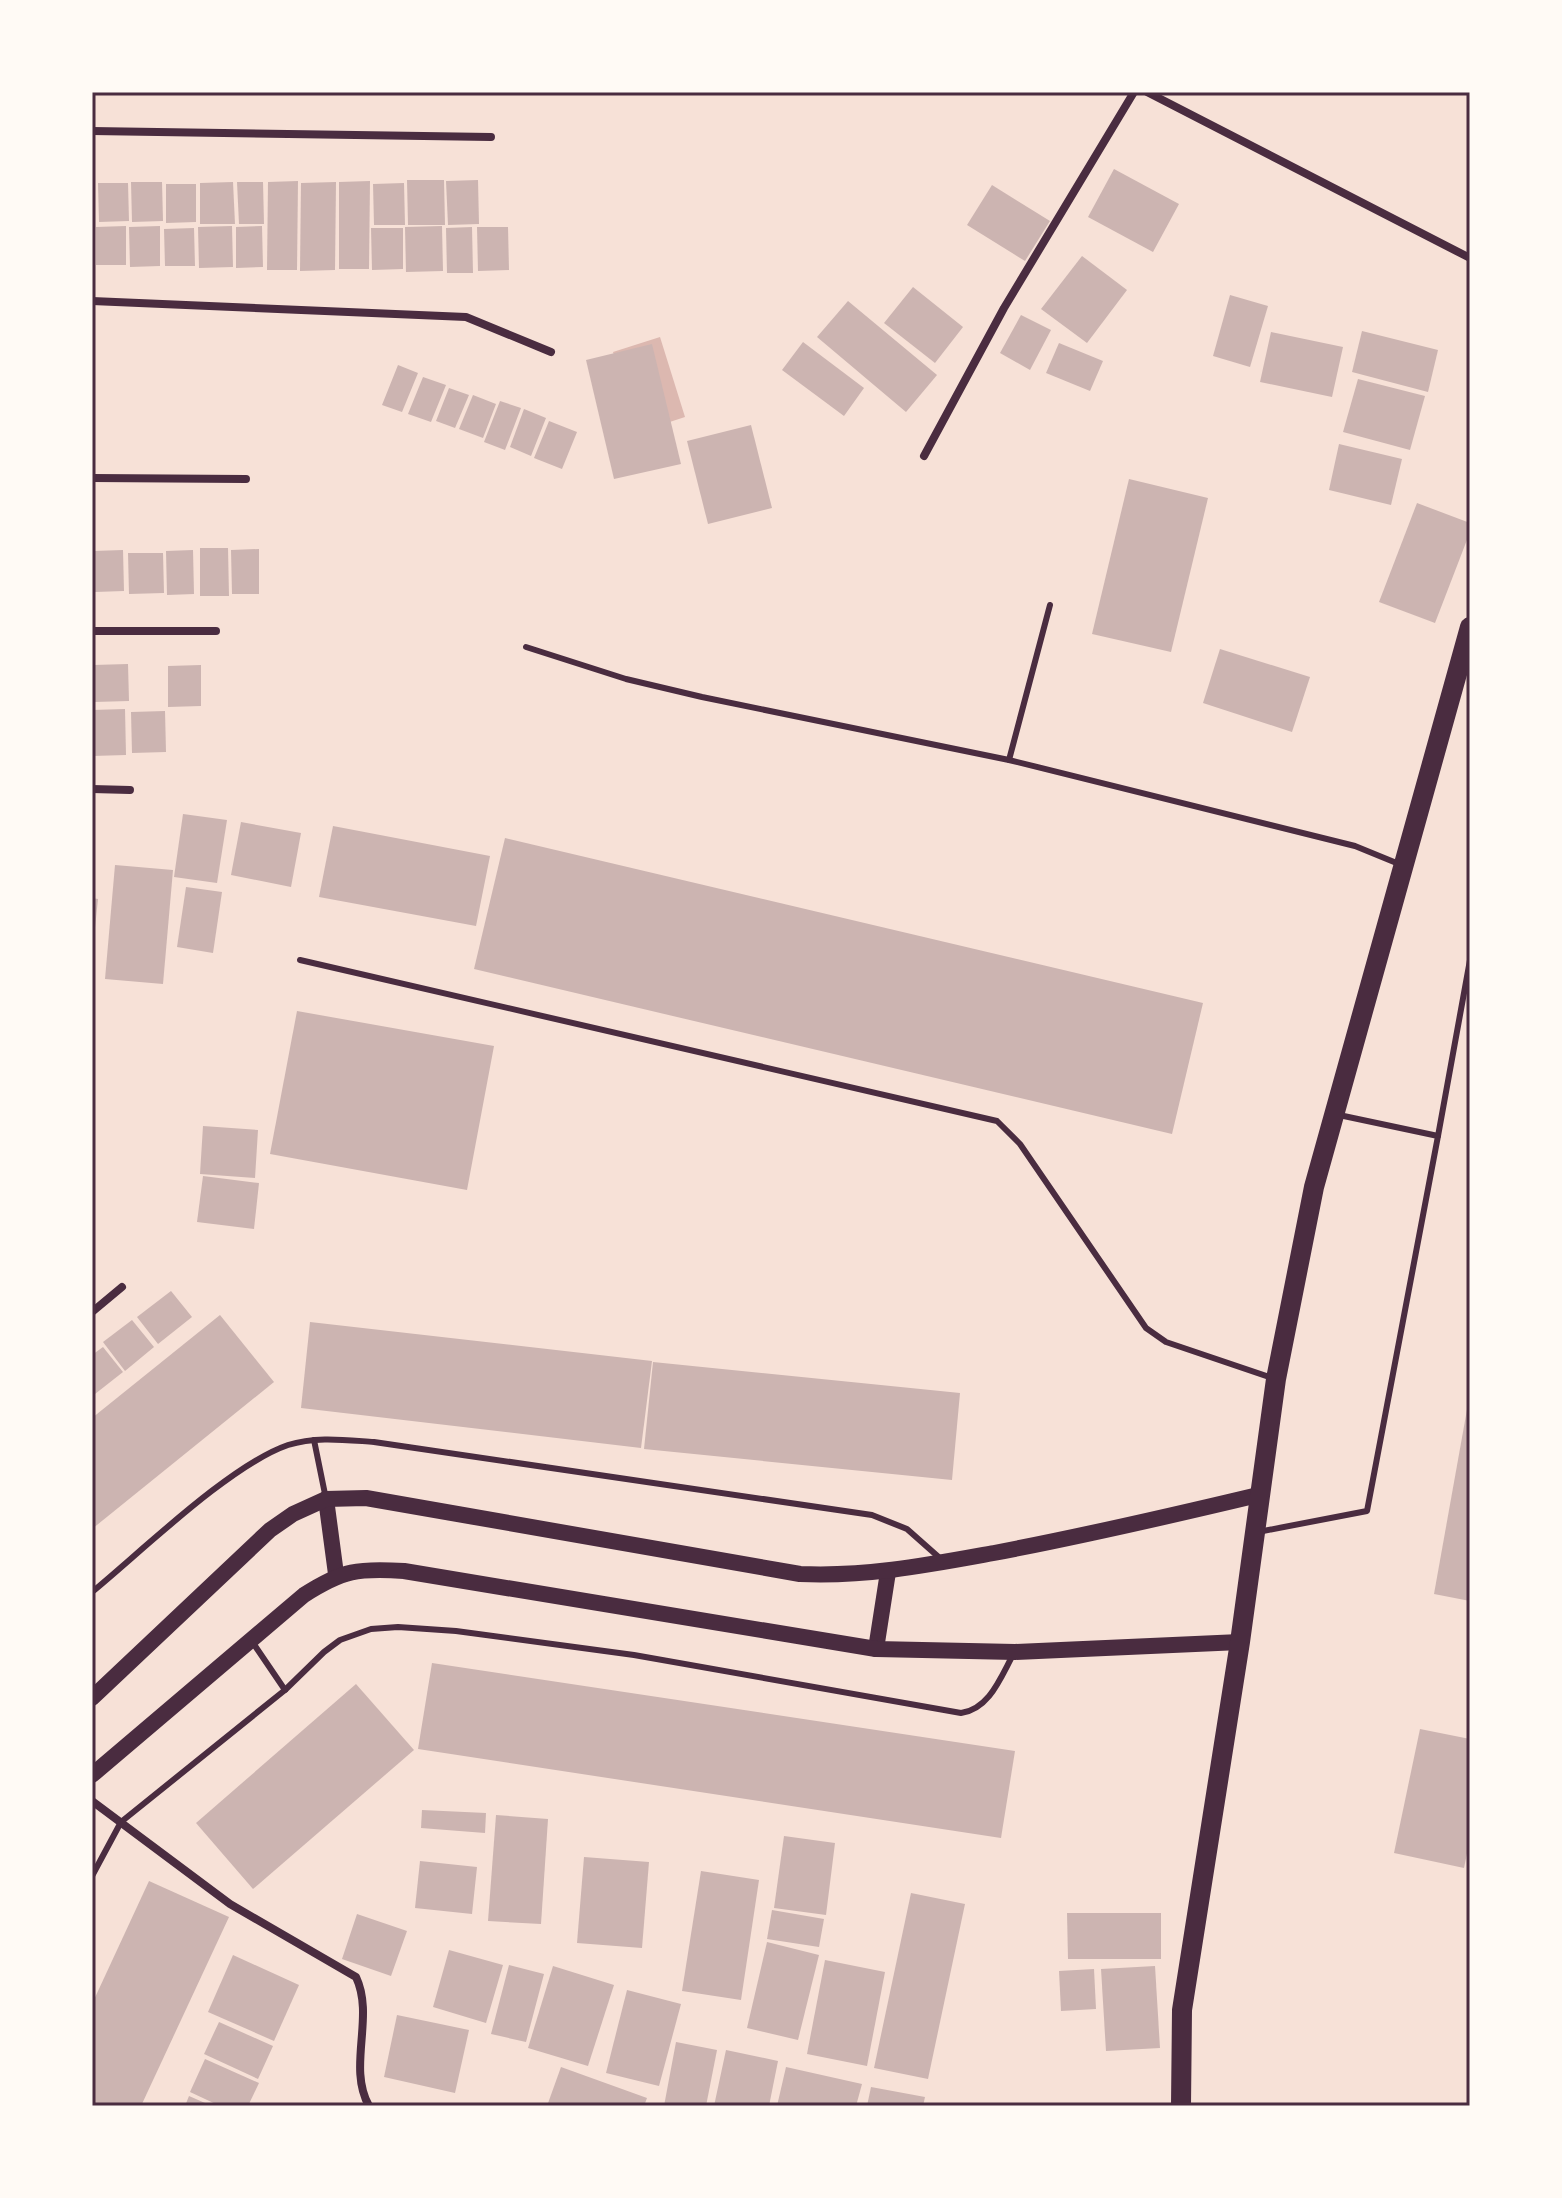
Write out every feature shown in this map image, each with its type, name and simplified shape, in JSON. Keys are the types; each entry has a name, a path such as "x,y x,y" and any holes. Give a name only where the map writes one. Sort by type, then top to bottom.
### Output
{"main road":[{"path":"1181,2106 1182,2010 1240,1642 1276,1379 1314,1187 1470,627"},
{"path":"92,1698 270,1530 310,1504 326,1499 366,1498 800,1574 846,1576 888,1572 1089,1535 1258,1495"},
{"path":"326,1499 336,1574"},
{"path":"92,1775 250,1638 336,1574 371,1569 404,1571 876,1649 1015,1652 1240,1642"},
{"path":"876,1649 888,1572"}],"street":[{"path":"924,456 1004,308 1134,92"},
{"path":"1147,92 1470,258"},
{"path":"92,131 491,137"},
{"path":"92,301 466,317 551,352"},
{"path":"92,478 246,479"},
{"path":"92,631 216,631"},
{"path":"92,789 130,790"},
{"path":"92,1312 122,1287"},
{"path":"92,1801 230,1904 356,1977 365,1999 362,2074 369,2106"}],"lane":[{"path":"1009,760 1050,605"},
{"path":"526,647 626,679 1009,760 1355,846 1404,866"},
{"path":"300,960 997,1121 1020,1144 1146,1328 1166,1342 1276,1379"},
{"path":"1254,1532 1367,1511 1470,960"},
{"path":"1335,1114 1438,1136"},
{"path":"314,1440 326,1499"},
{"path":"92,1592 234,1476 288,1445 314,1440 374,1442 872,1515 907,1529 944,1562"},
{"path":"92,1876 121,1822 285,1690 340,1640 371,1629 398,1627 634,1655 961,1713 976,1709 987,1700 1015,1652"},
{"path":"250,1638 285,1690"}],"shaded area":[{"path":"660,337 685,417 639,432 613,352"}],"building":[{"path":"1114,169 1179,204 1153,252 1088,217"},
{"path":"407,180 444,180 445,225 408,225"},
{"path":"478,180 479,224 448,225 446,181"},
{"path":"298,181 297,270 267,270 268,182"},
{"path":"370,181 369,269 339,269 339,182"},
{"path":"131,182 162,182 163,221 132,222"},
{"path":"233,182 235,224 200,224 200,183"},
{"path":"237,182 263,182 264,224 239,224"},
{"path":"336,182 335,270 300,271 301,183"},
{"path":"98,183 128,183 129,221 99,222"},
{"path":"404,183 405,225 374,225 373,184"},
{"path":"166,184 196,184 196,222 166,223"},
{"path":"992,185 1050,221 1025,261 967,225"},
{"path":"126,226 126,265 96,265 96,227"},
{"path":"160,226 160,266 130,267 129,227"},
{"path":"232,226 233,267 199,268 198,227"},
{"path":"262,226 263,267 236,268 236,227"},
{"path":"442,226 443,271 406,272 405,227"},
{"path":"472,227 473,273 447,273 446,228"},
{"path":"477,227 508,227 509,270 478,271"},
{"path":"194,228 195,266 165,266 164,229"},
{"path":"371,228 403,228 403,269 372,270"},
{"path":"1082,256 1127,290 1087,343 1041,309"},
{"path":"913,287 963,327 935,363 884,323"},
{"path":"1230,295 1268,306 1250,367 1213,356"},
{"path":"848,301 937,375 906,412 817,337"},
{"path":"1021,315 1051,330 1030,370 1000,353"},
{"path":"1362,331 1438,350 1428,392 1352,372"},
{"path":"1271,332 1343,347 1332,397 1260,382"},
{"path":"803,342 864,388 844,416 782,370"},
{"path":"1059,343 1103,361 1090,391 1046,373"},
{"path":"652,344 681,464 614,479 586,360"},
{"path":"398,365 418,373 402,412 382,405"},
{"path":"423,377 446,385 431,422 408,414"},
{"path":"1358,379 1425,396 1410,450 1343,432"},
{"path":"449,388 469,395 455,428 436,421"},
{"path":"473,395 496,404 483,438 459,429"},
{"path":"500,401 521,408 505,450 484,442"},
{"path":"524,409 546,418 531,456 510,447"},
{"path":"549,421 577,432 562,469 534,458"},
{"path":"751,425 772,508 708,524 687,441"},
{"path":"1339,444 1402,459 1391,505 1329,490"},
{"path":"1129,479 1208,498 1171,652 1092,634"},
{"path":"1417,503 1470,523 1470,532 1435,623 1379,602"},
{"path":"200,548 228,548 229,596 200,596"},
{"path":"259,549 259,594 232,594 231,550"},
{"path":"123,550 124,591 95,592 93,551"},
{"path":"193,550 194,594 167,595 166,551"},
{"path":"128,553 163,553 164,593 129,594"},
{"path":"1220,649 1310,677 1292,732 1203,703"},
{"path":"128,664 129,701 94,702 93,665"},
{"path":"201,665 201,706 168,707 168,666"},
{"path":"125,709 126,755 92,756 92,710"},
{"path":"165,711 166,752 132,753 131,712"},
{"path":"183,814 227,820 217,883 174,877"},
{"path":"241,822 301,833 291,887 231,875"},
{"path":"333,826 490,856 476,926 319,897"},
{"path":"505,838 1203,1003 1172,1134 474,969"},
{"path":"115,865 173,870 163,984 105,979"},
{"path":"186,887 222,892 213,953 177,947"},
{"path":"92,898 98,899 94,937 92,936"},
{"path":"297,1011 494,1046 467,1190 270,1154"},
{"path":"203,1126 258,1130 255,1178 200,1174"},
{"path":"203,1176 259,1183 254,1229 197,1222"},
{"path":"171,1291 192,1317 158,1344 137,1317"},
{"path":"220,1315 274,1382 92,1529 92,1418"},
{"path":"132,1320 154,1347 125,1371 103,1342"},
{"path":"310,1322 652,1361 641,1448 301,1408"},
{"path":"103,1347 123,1372 95,1394 92,1355"},
{"path":"653,1362 960,1393 952,1480 644,1449"},
{"path":"1470,1404 1470,1601 1434,1594"},
{"path":"432,1663 1015,1751 1001,1838 418,1749"},
{"path":"356,1684 414,1750 253,1889 196,1823"},
{"path":"1420,1729 1470,1739 1470,1839 1464,1868 1394,1853"},
{"path":"422,1810 486,1813 485,1833 421,1828"},
{"path":"496,1815 548,1819 541,1924 488,1921"},
{"path":"784,1836 835,1843 826,1915 774,1908"},
{"path":"584,1857 649,1862 642,1948 577,1943"},
{"path":"420,1861 477,1867 472,1914 415,1908"},
{"path":"701,1871 759,1880 741,2000 682,1991"},
{"path":"149,1881 229,1917 141,2106 92,2106 92,2004"},
{"path":"911,1893 965,1904 928,2079 874,2068"},
{"path":"772,1910 824,1919 819,1947 767,1939"},
{"path":"1067,1913 1161,1913 1161,1959 1068,1959"},
{"path":"357,1914 407,1931 391,1976 342,1959"},
{"path":"767,1942 819,1955 798,2040 747,2028"},
{"path":"449,1950 503,1965 486,2023 433,2007"},
{"path":"233,1955 299,1985 274,2041 208,2012"},
{"path":"825,1960 885,1972 867,2066 807,2054"},
{"path":"509,1965 544,1974 526,2042 491,2034"},
{"path":"553,1966 614,1985 588,2066 528,2048"},
{"path":"1155,1966 1160,2048 1106,2051 1101,1969"},
{"path":"1094,1969 1096,2009 1061,2011 1059,1971"},
{"path":"627,1990 681,2004 659,2086 606,2073"},
{"path":"397,2015 469,2030 455,2093 384,2077"},
{"path":"219,2022 273,2046 258,2079 204,2054"},
{"path":"676,2042 717,2050 706,2106 664,2106"},
{"path":"726,2050 778,2061 769,2106 714,2106"},
{"path":"205,2059 259,2083 248,2106 220,2106 190,2092"},
{"path":"561,2067 647,2098 644,2106 547,2106"},
{"path":"786,2067 862,2084 856,2106 777,2106"},
{"path":"871,2087 925,2097 923,2106 867,2106"},
{"path":"189,2096 212,2106 185,2106"}]}
